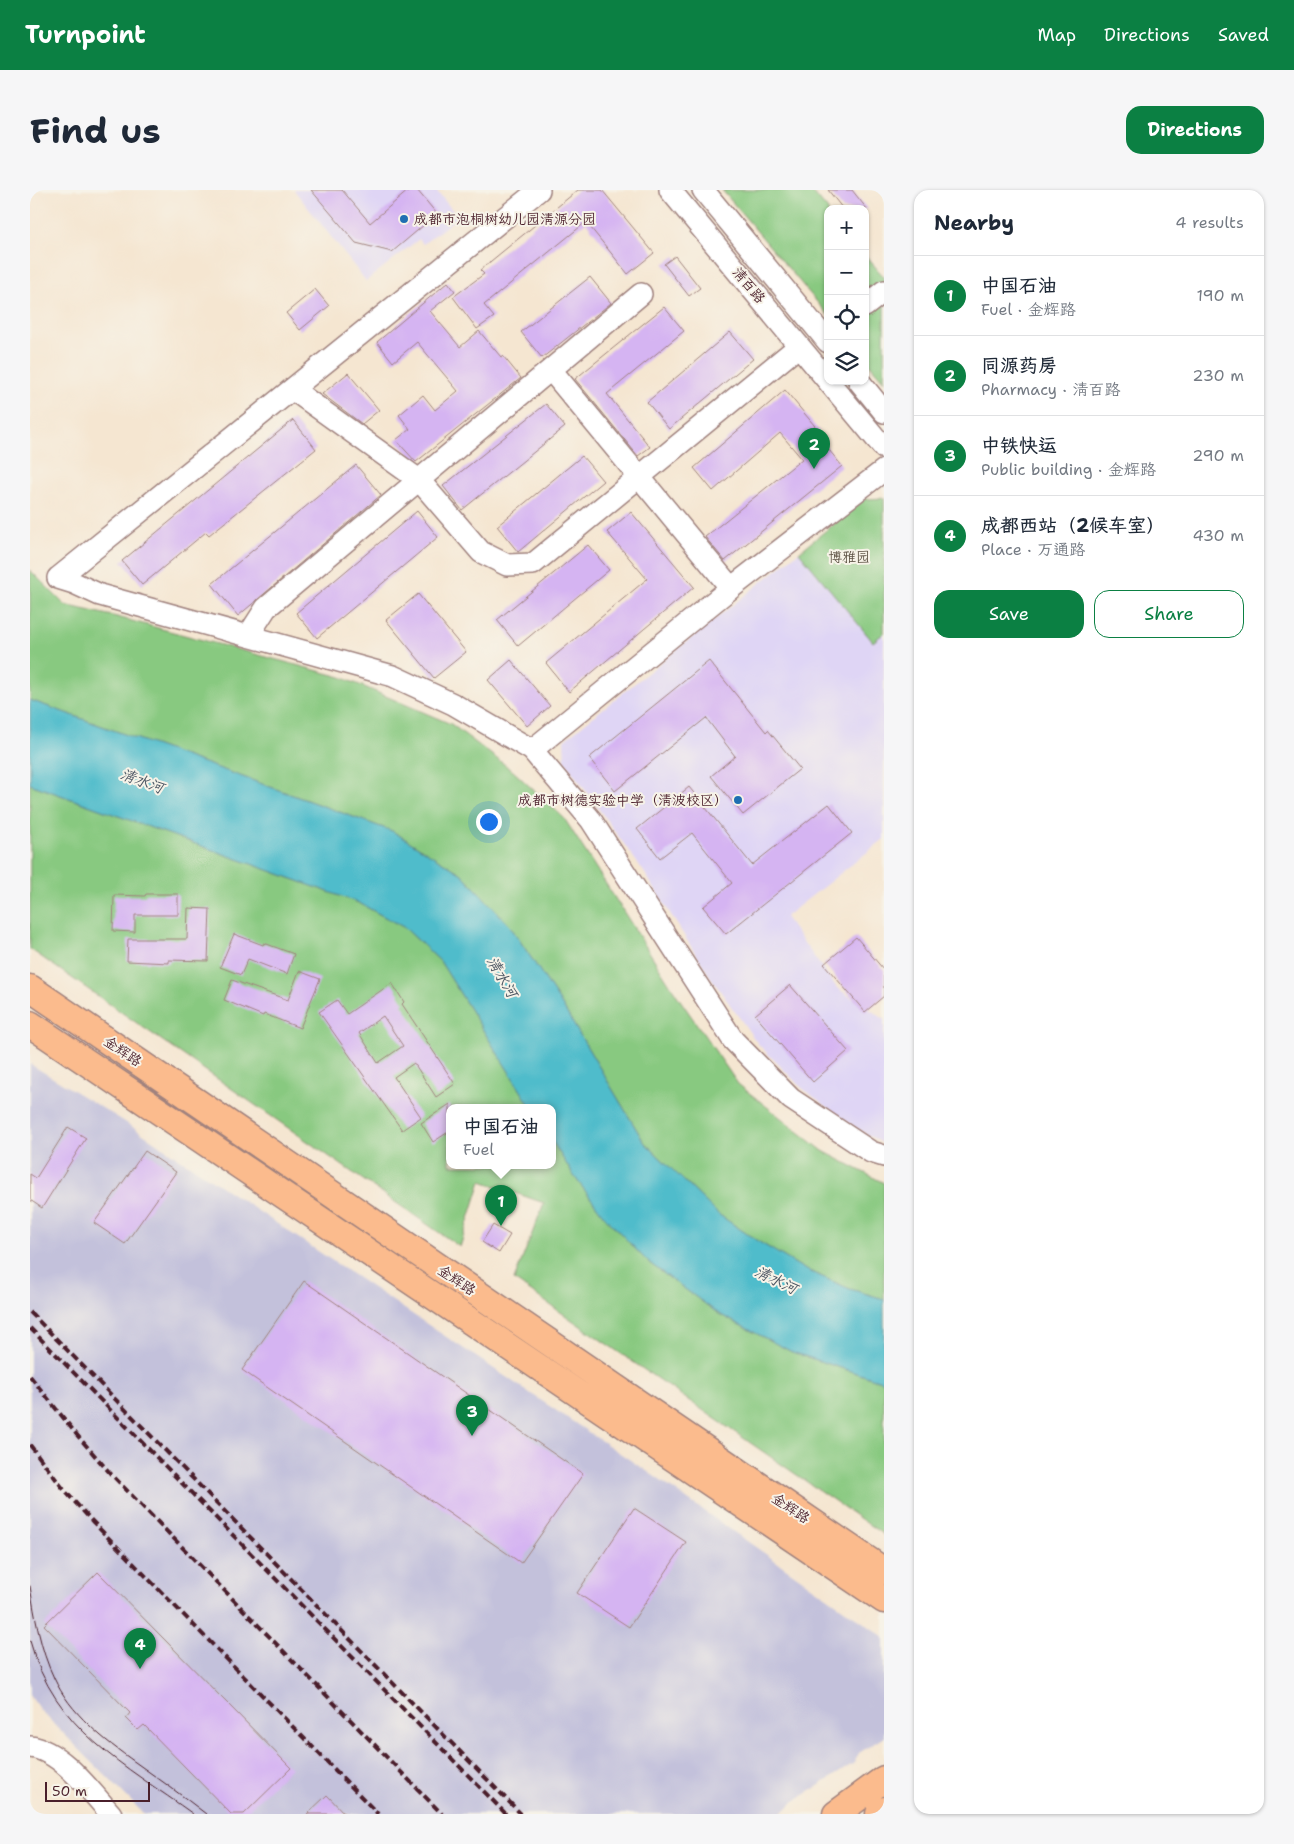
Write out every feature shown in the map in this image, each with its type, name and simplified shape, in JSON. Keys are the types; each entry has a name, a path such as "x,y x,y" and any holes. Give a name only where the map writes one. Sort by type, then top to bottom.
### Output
{"main road":[{"name":"金辉路","path":"30,988 884,1572"},
{"name":"金辉路","path":"30,1024 884,1600"},
{"path":"836,1814 884,1779"},
{"path":"879,1814 884,1810"}],"street":[{"path":"539,190 58,578 100,595 393,676 453,704 532,750 591,820 733,1040 791,1099 872,1152 884,1156"},
{"name":"清百路","path":"670,190 824,376"},
{"name":"清百路","path":"703,190 824,336"},
{"path":"869,303 884,290"},
{"path":"248,636 266,608 641,294"},
{"path":"292,389 419,480 481,552 507,565 533,564 799,346"},
{"path":"551,370 638,478 731,588"},
{"name":"清百路","path":"831,385 884,448"},
{"path":"862,385 884,412"},
{"path":"532,750 731,588 884,470"},
{"path":"30,1747 62,1761 112,1814"}],"shaded area":[{"path":"294,190 436,190 458,217 423,244 419,239 366,281"},
{"name":"成都市树德实验中学（清波校区）","path":"799,552 873,641 884,633 884,839 785,917 837,988 884,1019 884,1144 854,1127 802,1088 758,1044 709,975 644,872 565,762 564,740"},
{"path":"30,1064 125,1122 651,1474 884,1637 884,1737 859,1753 854,1763 792,1803 781,1814 144,1814 39,1709 30,1695"}],"green space":[{"path":"722,190 811,190 824,205 824,310"},
{"path":"869,260 884,277 884,381 869,364"},
{"name":"博雅园","path":"884,498 884,633 873,642 799,552 865,499"},
{"path":"30,570 65,605 117,617 341,677 451,724 513,771 564,818 676,994 738,1084 823,1151 884,1183 884,1299 850,1289 804,1269 756,1240 718,1214 644,1142 559,1000 510,926 462,874 392,831 30,700"},
{"path":"30,784 359,903 405,928 440,961 529,1104 446,1104 446,1169 556,1169 556,1147 574,1176 605,1217 648,1262 719,1314 792,1352 884,1382 884,1535 514,1280 544,1203 481,1181 460,1247 30,949"}],"water":[{"name":"清水河","path":"30,700 392,831 462,874 510,926 559,1000 644,1142 718,1214 756,1240 804,1269 850,1289 884,1299 884,1382 792,1352 719,1314 648,1262 605,1217 574,1176 556,1147 556,1104 529,1104 440,961 405,928 359,903 30,784"}],"building":[{"name":"成都市泡桐树幼儿园清源分园","path":"311,190 342,190 370,223 409,190 417,190 437,214 392,252 356,243"},
{"path":"578,190 602,190 654,253 628,274 586,222 484,305 494,317 477,329 453,297 484,274 480,270"},
{"path":"828,190 852,190 864,205 840,205"},
{"path":"675,256 700,288 689,296 664,264"},
{"path":"590,277 611,303 542,358 521,332"},
{"path":"448,282 455,291 430,311 460,347 479,331 521,378 416,462 396,440 410,429 399,415 423,395 435,410 458,391 417,342 393,362 377,342"},
{"path":"315,289 329,306 300,330 286,313"},
{"path":"664,307 684,331 607,394 650,447 638,456 575,379"},
{"path":"730,332 753,359 669,429 647,402"},
{"path":"348,373 379,410 362,424 322,394"},
{"path":"785,390 819,431 816,434 842,466 725,561 705,537 802,459 780,433 713,491 694,468"},
{"path":"546,404 565,427 462,510 443,486"},
{"path":"293,420 316,449 209,535 206,532 142,585 122,561"},
{"path":"582,456 603,481 518,552 497,526"},
{"path":"356,465 381,495 238,616 212,584"},
{"path":"417,511 438,537 317,638 296,613"},
{"path":"631,512 694,587 569,692 546,663 647,579 607,532"},
{"path":"588,545 609,570 518,646 497,620"},
{"path":"418,594 466,652 434,678 386,620"},
{"path":"511,660 550,706 527,726 488,680"},
{"path":"709,661 766,732 768,730 800,769 743,815 711,776 735,756 706,718 615,791 589,758"},
{"path":"689,787 752,865 829,804 852,833 726,934 703,907 732,883 692,833 660,858 637,829"},
{"path":"146,894 178,894 178,915 135,915 135,932 113,931 114,895 145,896"},
{"path":"188,908 210,909 208,961 169,960 169,963 127,961 128,939 187,939"},
{"path":"234,934 294,954 287,974 248,959 241,975 220,967"},
{"path":"856,937 884,970 884,996 865,1012 824,964"},
{"path":"299,971 320,979 300,1028 264,1014 263,1016 224,1000 232,980 288,1000"},
{"path":"392,983 404,1002 402,1004 455,1084 436,1097 414,1063 394,1077 421,1117 402,1130 319,1012 337,1000 347,1014","holes":["383,1016 403,1046 378,1063 359,1033"]},
{"path":"790,985 848,1051 813,1082 755,1015"},
{"path":"446,1107 446,1134 433,1142 421,1123"},
{"path":"68,1127 86,1138 42,1208 30,1200 30,1174 36,1178"},
{"path":"145,1151 176,1172 125,1244 94,1223"},
{"path":"493,1225 510,1235 499,1253 482,1242"},
{"path":"304,1281 583,1474 521,1563 242,1370"},
{"path":"634,1508 686,1542 629,1627 577,1593"},
{"path":"98,1572 291,1768 244,1814 231,1814 144,1725 138,1730 126,1718 130,1713 44,1625"},
{"path":"327,1795 345,1814 307,1814"}],"tram line":[{"path":"30,1586 45,1656 54,1678 69,1703 89,1725 112,1745 206,1814"},
{"path":"30,1641 41,1672 56,1699 74,1722 117,1761 193,1814"}],"railway":[{"path":"30,1312 521,1814"},
{"path":"30,1328 506,1814"},
{"path":"30,1376 110,1473 442,1814"},
{"path":"30,1445 65,1491 92,1521 378,1814"}],"place":[{"name":"成都市泡桐树幼儿园清源分园","path":"404,219"},
{"name":"同源药房","path":"814,469"},
{"name":"成都市树德实验中学（清波校区）","path":"738,800"},
{"name":"中国石油","path":"501,1226"},
{"name":"中铁快运","path":"472,1436"},
{"name":"成都西站（2候车室）","path":"140,1669"}]}
